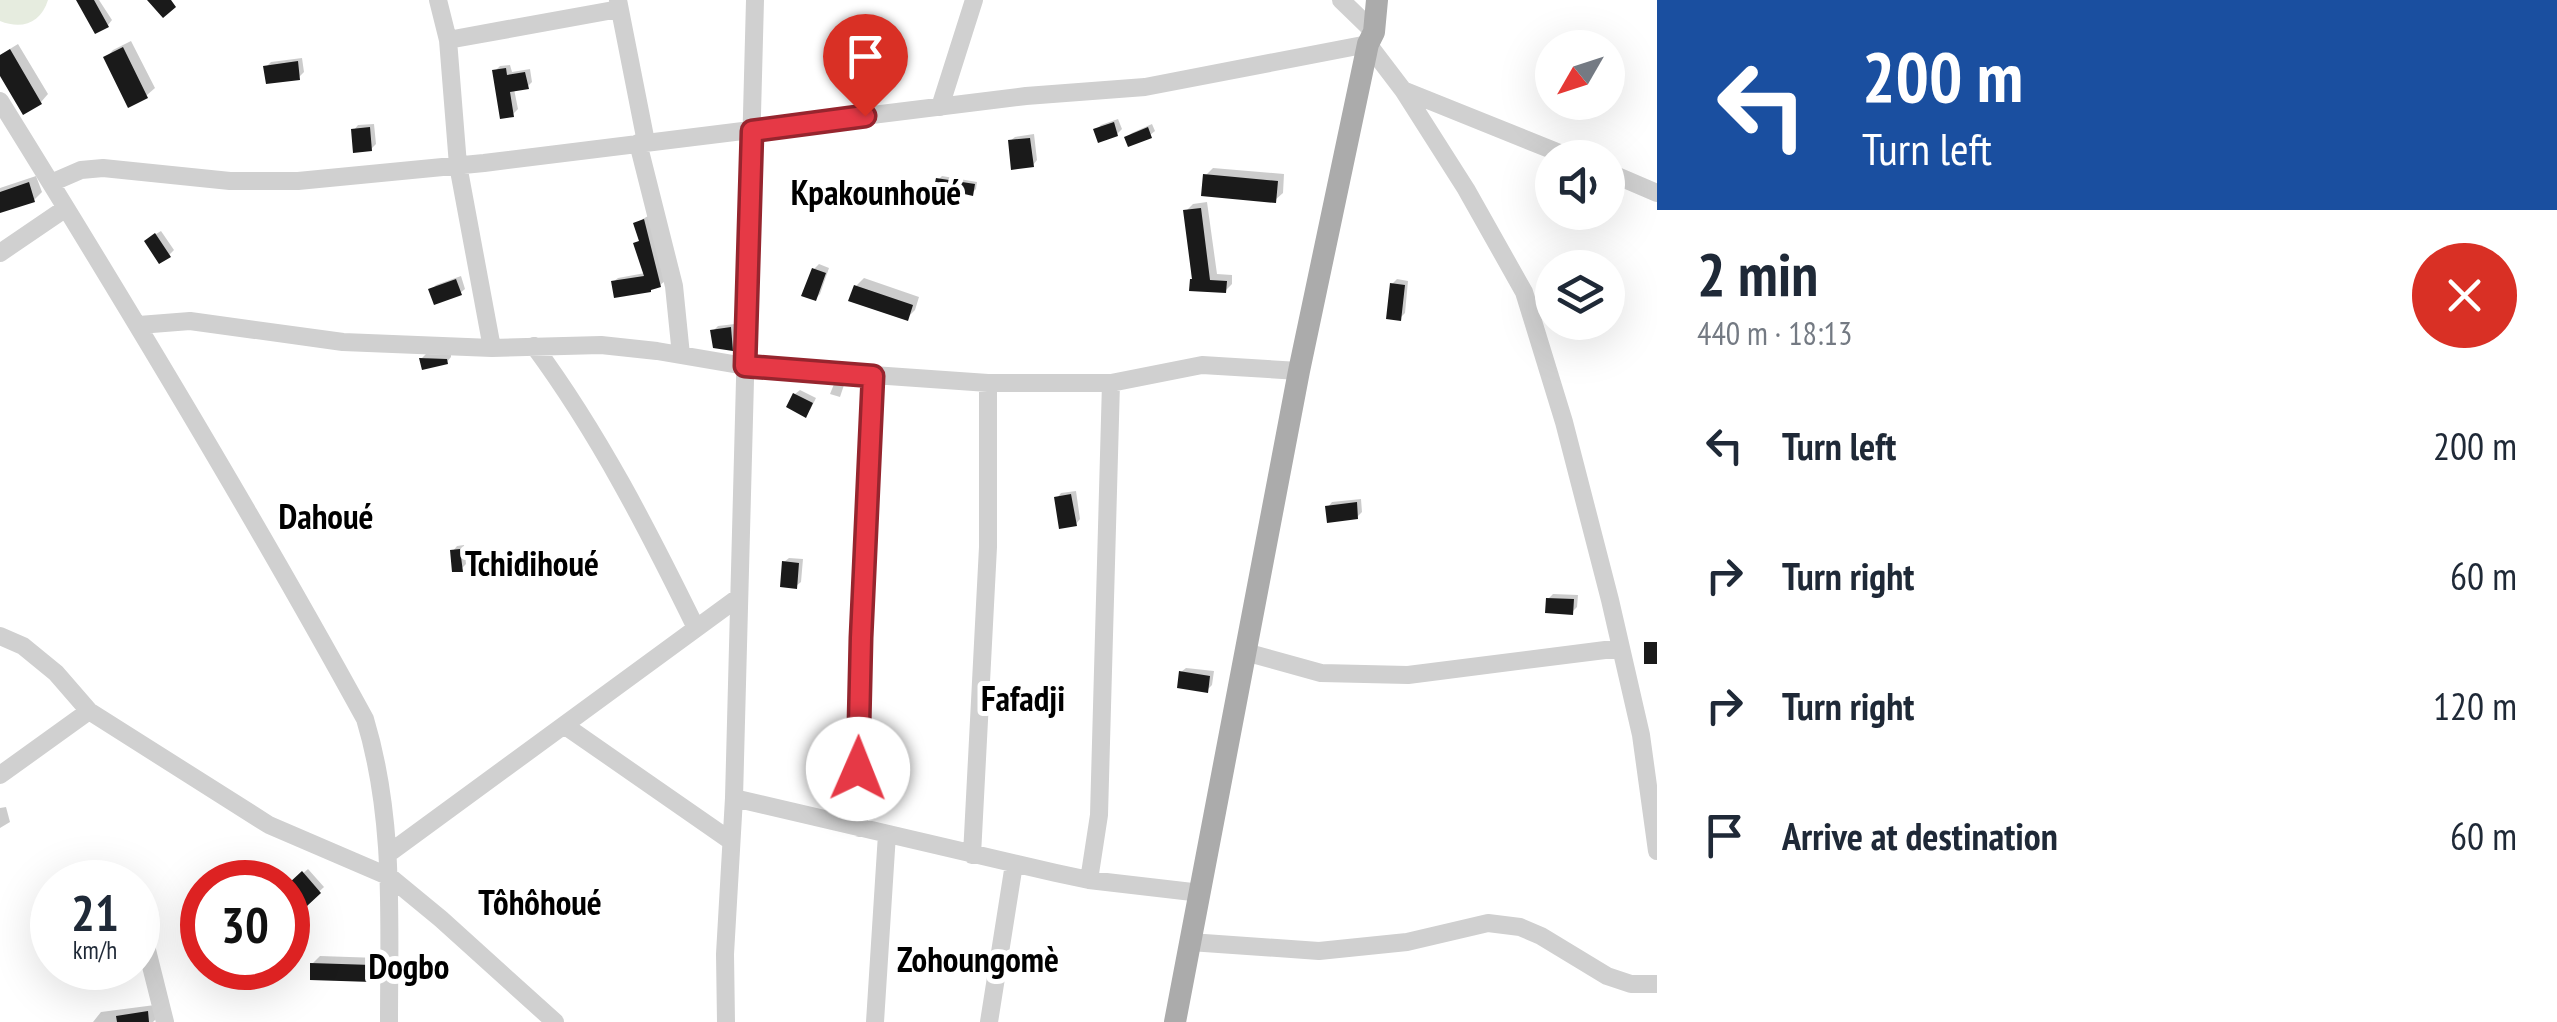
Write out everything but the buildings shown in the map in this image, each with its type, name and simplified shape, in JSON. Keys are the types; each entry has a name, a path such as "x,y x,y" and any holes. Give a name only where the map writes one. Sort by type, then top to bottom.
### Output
{"main road":[{"path":"1175,1022 1299,371 1377,0"}],"street":[{"path":"438,0 448,40 458,165 492,348"},
{"path":"726,1022 755,0"},
{"path":"940,106 974,0"},
{"path":"1341,0 1371,38 1466,189 1524,292 1564,422 1621,648 1641,735 1657,851"},
{"path":"448,40 619,4 642,142 674,286 681,356"},
{"path":"51,183 81,170 104,168 230,180 298,181 458,165 1026,96 1145,87 1371,38"},
{"path":"1402,90 1535,143"},
{"path":"0,101 139,325 365,719 385,813 390,877 389,1022"},
{"path":"1625,179 1657,193"},
{"path":"0,254 66,208"},
{"path":"139,325 190,321 343,342 492,348 601,346 745,366 988,384 1112,384 1202,365 1299,371"},
{"path":"534,346 612,463 696,628"},
{"path":"860,828 861,638 873,376"},
{"path":"972,854 988,547 988,384"},
{"path":"1089,880 1100,815 1112,384"},
{"path":"388,854 739,597"},
{"path":"0,636 23,646 56,673 89,712 269,825 390,877 555,1022"},
{"path":"1246,652 1321,674 1408,675 1621,648"},
{"path":"0,776 89,712"},
{"path":"564,725 731,841"},
{"path":"734,798 1089,880 1200,892"},
{"path":"875,1022 886,834"},
{"path":"989,1022 1014,864"},
{"path":"1190,942 1320,951 1406,942 1488,923 1520,927 1541,936 1607,976 1631,984 1657,984"},
{"path":"158,990 166,1022"}],"shaded area":[{"path":"0,0 48,0 36,19 16,25 0,21"}],"district":[{"name":"Kpakounhoué","path":"876,193"},
{"name":"Dahoué","path":"326,517"},
{"name":"Tchidihoué","path":"532,564"},
{"name":"Fafadji","path":"1023,699"},
{"name":"Tôhôhoué","path":"540,903"},
{"name":"Zohoungomè","path":"978,960"},
{"name":"Dogbo","path":"409,967"}],"route":[{"path":"858,769 873,376 745,366 752,131 865,116"}]}
